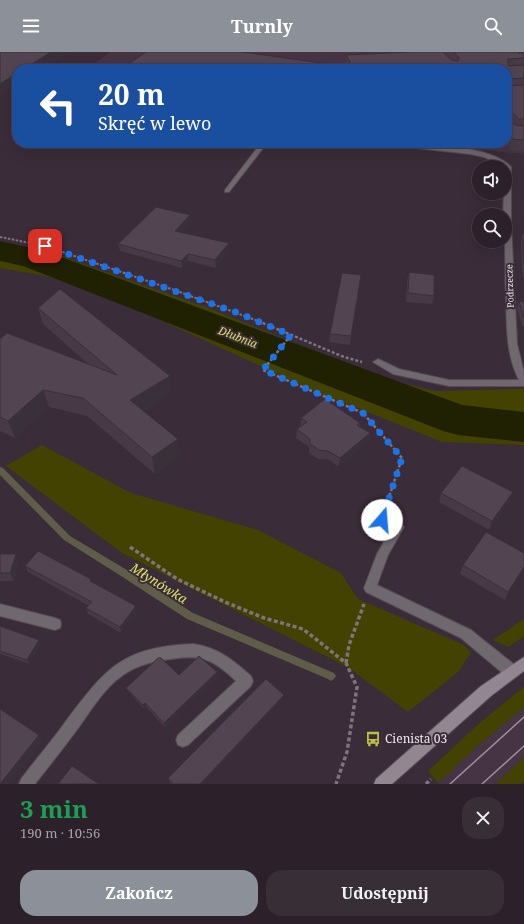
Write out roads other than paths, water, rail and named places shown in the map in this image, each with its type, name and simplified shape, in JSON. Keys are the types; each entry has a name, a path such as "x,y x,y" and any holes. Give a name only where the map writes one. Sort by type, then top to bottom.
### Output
{"main road":[{"path":"381,784 443,728 512,671 524,663"}],"street":[{"path":"227,191 260,148"},
{"name":"Podrzecze","path":"378,362 396,372 449,383 524,382 517,367 512,344 507,222 508,167 497,159 478,153 434,148"},
{"path":"398,527 383,554 370,588 466,634 512,671"},
{"path":"0,610 55,624"},
{"path":"26,784 101,687 116,673 131,663 155,656 196,650 208,652 223,660 246,681 183,740"}],"waterway":[{"name":"Dłubnia","path":"0,251 33,258 458,420 524,427"},
{"name":"Młynówka","path":"0,470 67,538 190,616 331,676"}],"tram line":[{"path":"450,784 524,717"},
{"path":"482,784 524,746"}],"place":[{"name":"Cienista 03","path":"373,739"}]}
